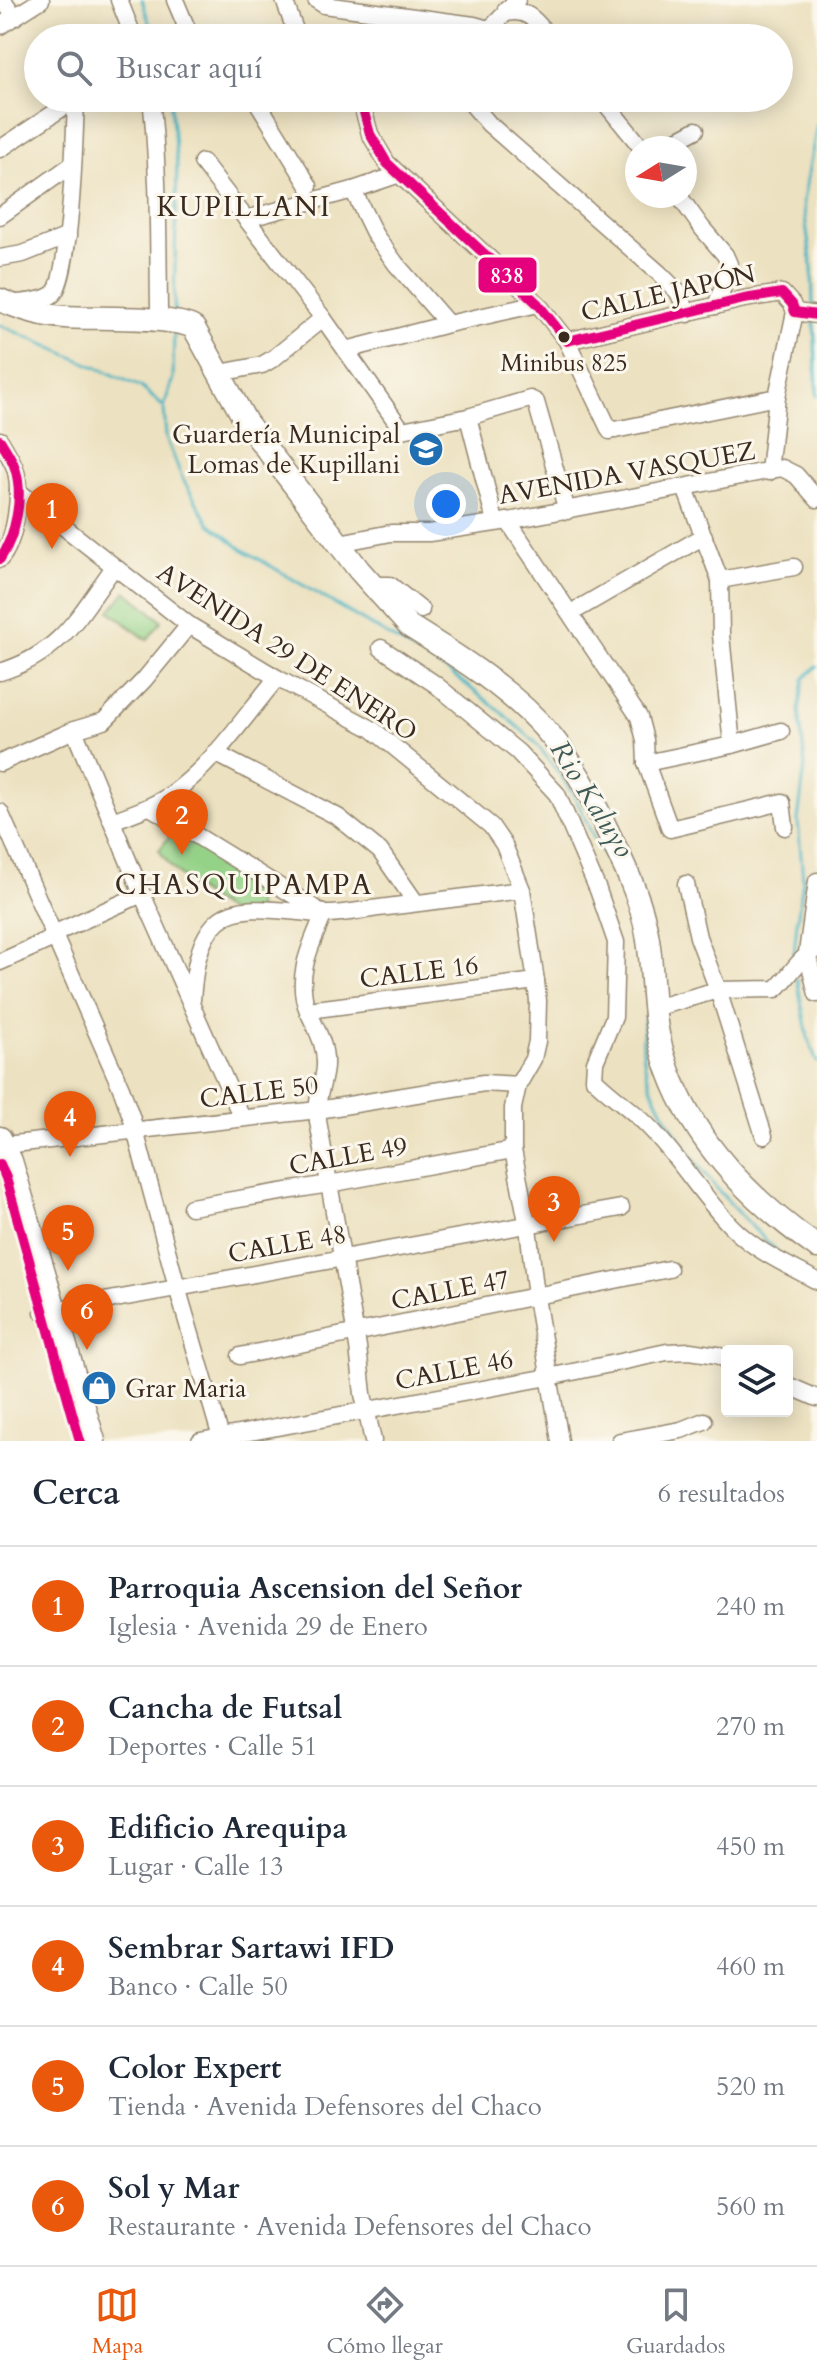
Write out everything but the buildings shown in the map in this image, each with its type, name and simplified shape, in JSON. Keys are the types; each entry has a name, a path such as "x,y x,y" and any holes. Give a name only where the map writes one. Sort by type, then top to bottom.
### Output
{"main road":[{"path":"5,302 33,312 62,317 168,321 194,328 246,422 372,585 409,626 519,704 550,735 577,773 624,865 644,919 659,1037 692,1121 715,1155 764,1207 817,1247"},
{"path":"1,1149 49,1311 94,1441"},
{"path":"49,1311 80,1441"}],"street":[{"path":"3,0 15,17"},
{"path":"0,26 41,0"},
{"path":"119,0 128,24"},
{"path":"175,0 185,24"},
{"path":"284,0 293,24"},
{"path":"316,0 324,5 466,24"},
{"path":"496,24 509,4 517,11 525,12 538,24"},
{"path":"0,149 55,112"},
{"path":"5,302 51,296 59,287 68,236 75,112"},
{"path":"153,112 157,148 159,309 168,321"},
{"path":"264,112 309,186"},
{"path":"364,112 370,134 397,175 538,304 567,341 610,431 777,397"},
{"path":"479,112 659,273 678,292 688,314"},
{"path":"612,112 632,136"},
{"path":"685,136 696,130"},
{"path":"202,162 323,318 402,430 468,417 530,399 536,402 567,511"},
{"path":"0,216 73,164"},
{"path":"246,219 397,175"},
{"path":"353,190 375,235 448,324"},
{"path":"688,208 729,264 716,306"},
{"path":"0,258 23,254 68,236"},
{"name":"CALLE JAPÓN","path":"567,341 782,293 806,314"},
{"path":"346,350 538,304"},
{"path":"769,472 777,397 806,314"},
{"path":"220,373 262,365 323,318"},
{"path":"468,417 502,521 571,613 639,717 645,740 646,763 670,829 782,802 785,827"},
{"path":"0,440 15,468 18,491 15,522 6,552 0,559"},
{"name":"AVENIDA VASQUEZ","path":"339,543 391,533 429,533 567,511 787,469 817,499"},
{"path":"685,488 720,580 721,635 732,745"},
{"name":"AVENIDA 29 DE ENERO","path":"18,491 189,625 277,678 372,729 491,826 504,845 522,890 538,1001 537,1041 533,1059 518,1085 513,1108 513,1150 528,1227 536,1297 560,1441"},
{"path":"571,613 704,536"},
{"path":"0,672 40,656 60,640 114,567"},
{"path":"720,580 794,567"},
{"path":"372,585 390,585 421,610"},
{"path":"0,763 74,730 104,721 122,706 189,625"},
{"path":"381,648 435,684 518,752 557,794 598,890 616,942 614,1017 595,1062 594,1079 647,1125 733,1228 763,1252 817,1281"},
{"path":"112,821 150,807 193,777 277,678"},
{"path":"74,730 142,894 242,1118"},
{"path":"646,763 781,731"},
{"path":"215,753 338,817 380,851 416,903"},
{"path":"150,807 324,914"},
{"path":"0,812 121,1088 221,1439"},
{"path":"817,881 809,953 817,994"},
{"path":"686,884 698,937 764,1136"},
{"path":"192,1002 194,972 207,935 218,921 230,913 241,910 324,914 522,890"},
{"path":"0,962 142,894"},
{"path":"324,914 304,968 304,998 323,1046 325,1065 318,1110 373,1441"},
{"path":"654,1008 718,990 776,989 809,953"},
{"name":"CALLE 16","path":"308,1010 536,981"},
{"name":"CALLE 50","path":"1,1149 318,1110 484,1083 518,1085"},
{"name":"CALLE 49","path":"191,1207 513,1150"},
{"name":"CALLE 48","path":"49,1311 621,1208"},
{"name":"CALLE 47","path":"240,1356 669,1269"},
{"name":"CALLE 46","path":"200,1441 549,1377 667,1352 690,1351 721,1357"},
{"path":"793,1388 817,1398"},
{"path":"620,1441 681,1430 704,1421"}],"green space":[{"path":"126,591 162,621 147,640 110,611"},
{"path":"176,828 265,887 254,887 258,910 230,913 182,877 159,850"}],"waterway":[{"path":"142,0 150,24"},
{"path":"171,112 177,165 174,314"},
{"path":"813,307 812,268 803,201 817,125"},
{"path":"814,319 817,396"},
{"path":"0,325 141,387 164,407"},
{"name":"Rio Kaluyo","path":"174,329 173,378 164,407 166,438 183,480 209,523 242,549 448,671 535,742 579,805 595,841 617,876 638,944"},
{"path":"794,955 803,880 798,820 805,766 799,710 804,679 817,666"},
{"path":"797,979 808,1038 817,1062"},
{"name":"Rio Kaluyo","path":"645,1015 643,1046 646,1069 670,1124 720,1192 776,1250"}],"transit line":[{"name":"838","path":"364,112 370,134 387,163 538,304 567,341 744,299 782,293 795,312 817,315"},
{"name":"838","path":"0,440 14,464 19,491 14,527 0,559"},
{"name":"838","path":"0,1164 80,1441"}],"place":[{"name":"Minibus 825","path":"564,337"},
{"name":"Guardería Municipal Lomas de Kupillani","path":"426,449"},
{"name":"Parroquia Ascension del Señor","path":"52,549"},
{"name":"Cancha de Futsal","path":"182,855"},
{"name":"Sembrar Sartawi IFD","path":"70,1157"},
{"name":"Edificio Arequipa","path":"554,1242"},
{"name":"Color Expert","path":"68,1271"},
{"name":"Sol y Mar","path":"87,1350"},
{"name":"Grar Maria","path":"99,1388"}],"district":[{"name":"KUPILLANI","path":"244,207"},
{"name":"CHASQUIPAMPA","path":"244,885"}]}
